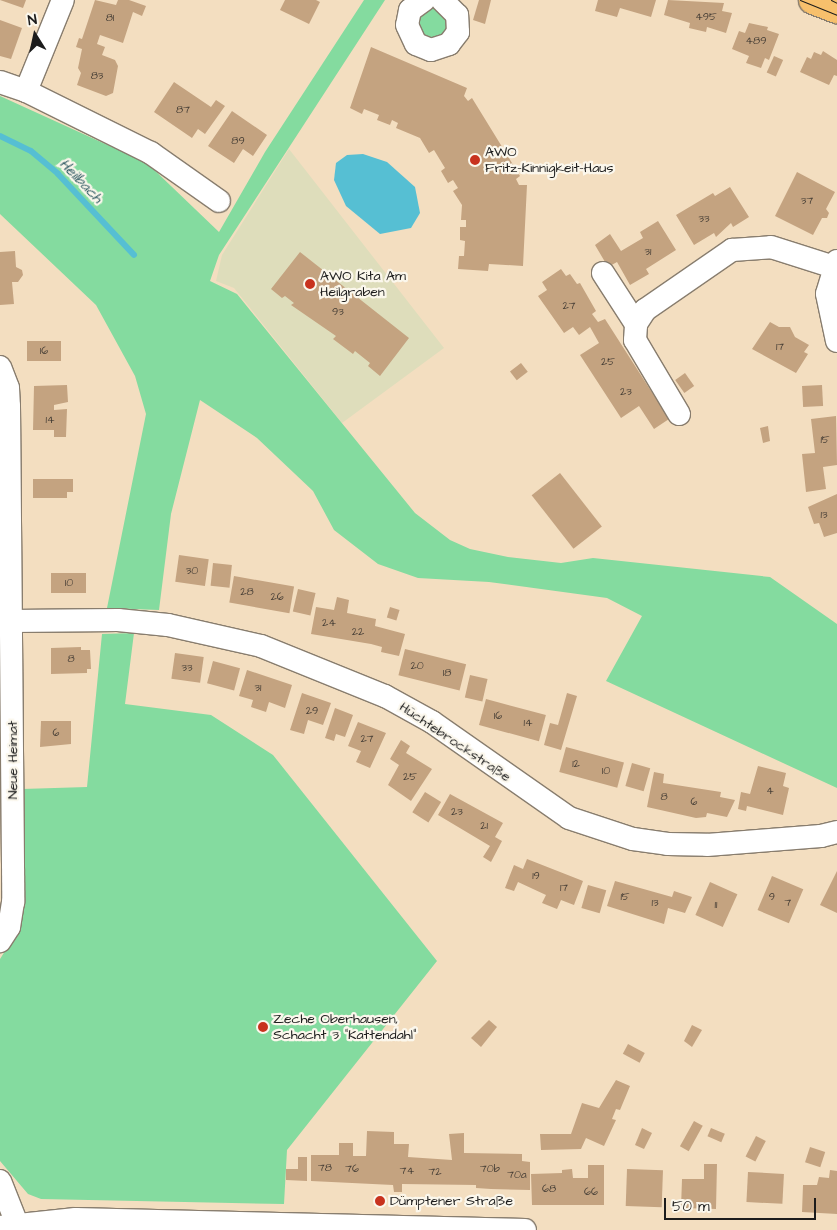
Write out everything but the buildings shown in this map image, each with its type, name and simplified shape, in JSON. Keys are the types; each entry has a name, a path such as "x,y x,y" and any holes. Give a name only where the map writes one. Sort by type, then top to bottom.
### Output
{"main road":[{"path":"813,0 837,9"}],"street":[{"path":"26,91 64,0"},
{"path":"424,0 410,10 407,25 416,44 431,50 449,44 458,32 457,15 442,0"},
{"path":"0,82 26,91 151,153 219,201"},
{"path":"678,414 636,340 636,324 644,310 732,250 771,247 836,264 827,294 837,341"},
{"path":"603,273 636,324"},
{"name":"Neue Heimat","path":"0,367 8,388 9,406 11,621 6,710 13,902 9,927 0,941"},
{"name":"Hüchtebrockstraße","path":"11,621 118,620 168,624 261,646 385,696 432,722 569,818 633,838 668,844 706,845 821,836 837,832"},
{"path":"0,1181 8,1226 76,1219 294,1227 525,1230"}],"shaded area":[{"name":"AWO Kita Am Heilgraben","path":"289,149 444,348 342,423 234,288 216,281 222,255"}],"green space":[{"path":"364,0 385,0 219,255 210,281 237,294 415,513 450,540 470,549 508,557 561,563 593,558 770,577 837,624 837,788 606,681 642,616 607,598 489,582 418,578 378,564 334,530 313,491 257,438 200,400 171,514 159,610 107,608 146,414 135,376 96,305 0,214 0,96 147,163 219,232 265,152"},
{"path":"433,8 439,9 447,17 447,29 439,37 433,38 427,37 419,29 418,23 419,17 427,9"},
{"path":"134,633 125,704 211,715 273,755 437,961 287,1150 284,1204 41,1199 28,1194 0,1161 0,959 22,924 22,789 87,787 102,634"}],"water":[{"path":"363,154 387,162 415,187 420,213 411,228 380,234 346,206 334,180 336,163 347,155"}],"waterway":[{"name":"Heilbach","path":"0,136 31,151 58,174 134,255"}],"tram line":[{"path":"800,0 837,15"},
{"path":"831,0 837,3"}],"place":[{"name":"AWO Fritz-Kinnigkeit-Haus","path":"475,160"},
{"name":"AWO Kita Am Heilgraben","path":"310,284"},
{"name":"Zeche Oberhausen, Schacht 3 \"Kattendahl\"","path":"263,1027"},
{"name":"Dümptener Straße","path":"380,1201"}]}
